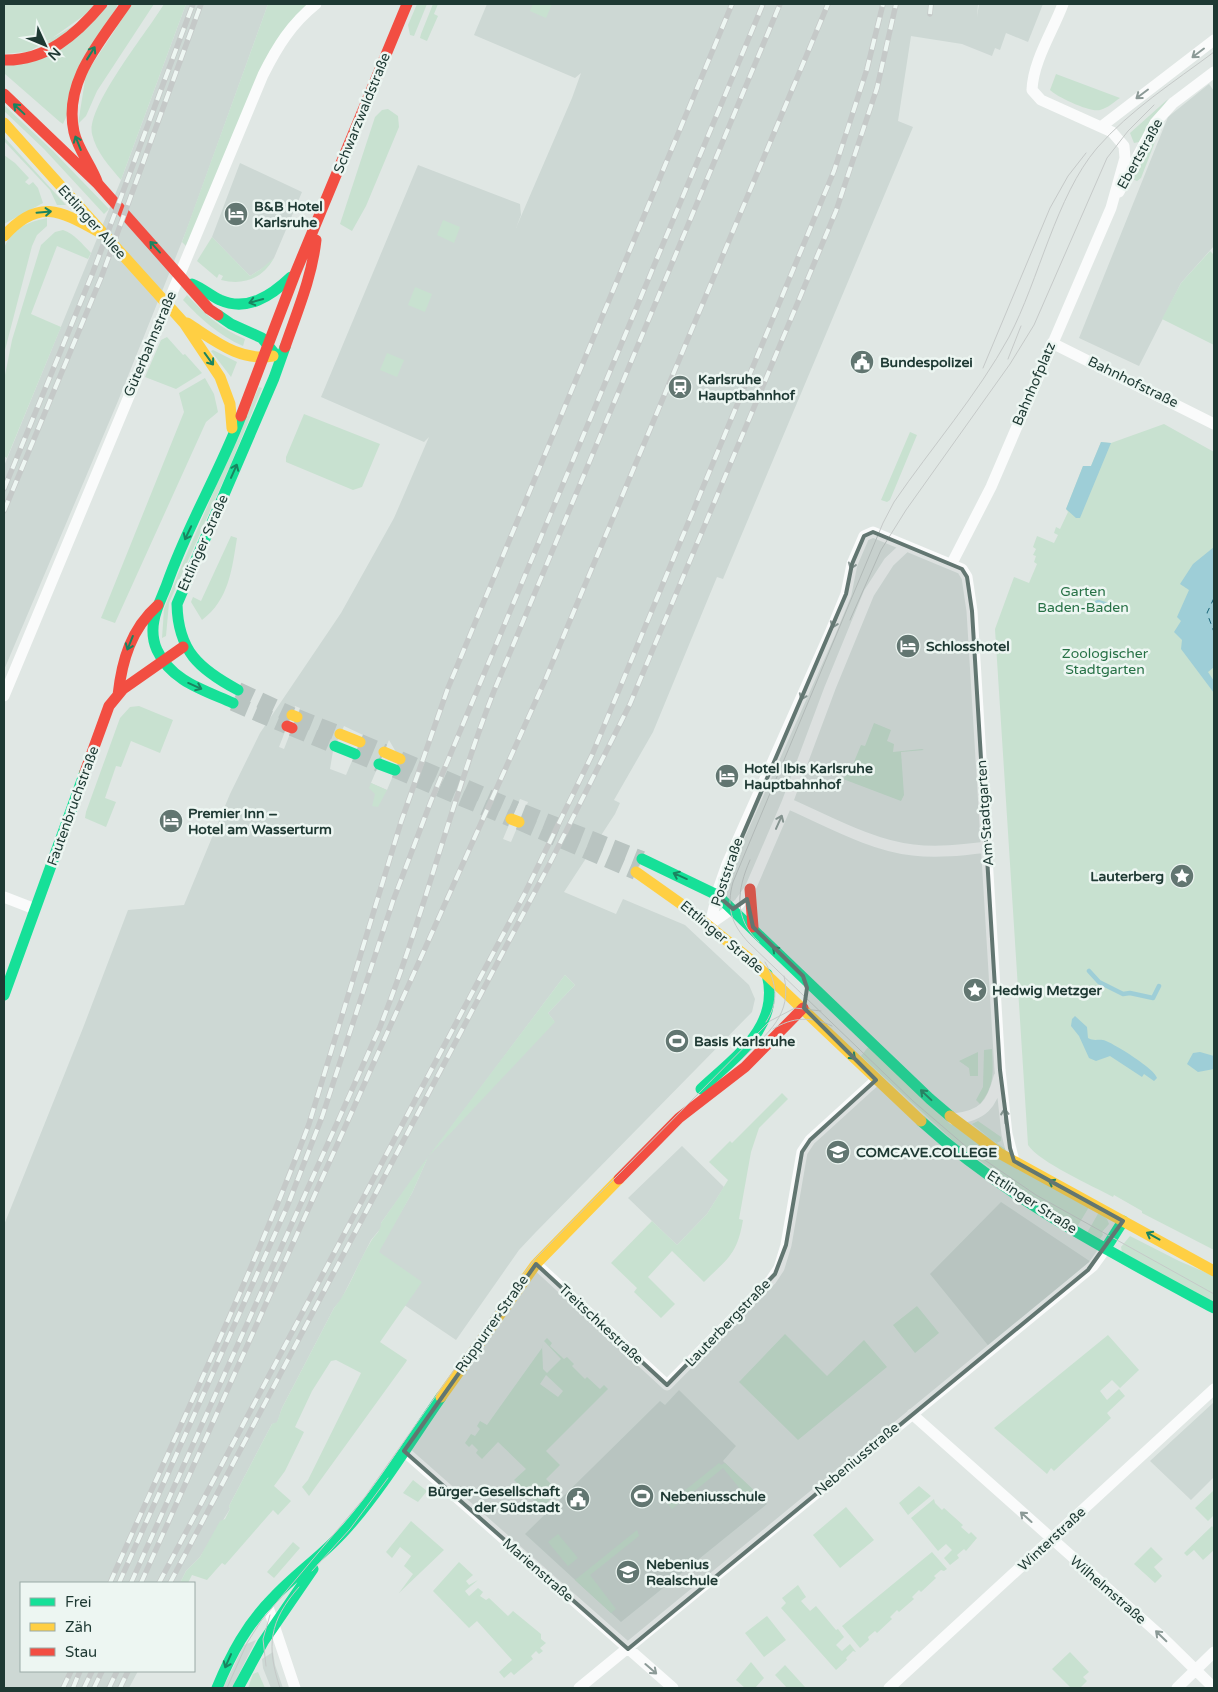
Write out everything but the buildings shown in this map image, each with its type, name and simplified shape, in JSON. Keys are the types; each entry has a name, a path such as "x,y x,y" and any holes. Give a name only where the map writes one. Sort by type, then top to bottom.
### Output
{"main road":[{"path":"4,60 27,60 54,48 73,34 102,4"},
{"path":"98,184 95,172 79,147 74,132 71,112 72,98 83,66 126,4"},
{"name":"Schwarzwaldstraße","path":"231,440 295,274 318,223 407,4"},
{"name":"Ettlinger Allee","path":"4,94 98,184 188,283 209,309 220,317 262,338 269,345"},
{"name":"Ettlinger Allee","path":"4,123 178,317"},
{"path":"4,236 20,219 42,211 72,216 101,233"},
{"name":"Schwarzwaldstraße","path":"274,378 314,257 318,223"},
{"path":"188,283 202,287 224,302 239,305 254,303 273,294 295,274"},
{"path":"178,317 230,349 253,358 263,359 275,355 287,343"},
{"path":"178,317 215,367 226,389 232,404 231,440"},
{"path":"269,345 275,355 274,378"},
{"name":"Ettlinger Straße","path":"183,647 178,634 176,616 180,593 274,378"},
{"name":"Ettlinger Straße","path":"231,440 175,561 158,605 153,637 156,650 182,680 233,703"},
{"path":"118,695 120,667 132,636 144,615 158,605"},
{"path":"183,647 206,670 238,690"},
{"name":"Fautenbruchstraße","path":"4,995 109,706 118,695 183,647"},
{"path":"340,734 360,742"},
{"path":"335,746 355,754"},
{"path":"384,752 400,759"},
{"path":"379,764 395,770"},
{"name":"Ettlinger Straße","path":"642,859 702,886 733,909 911,1081 976,1137 1014,1161 1214,1272"},
{"name":"Ettlinger Straße","path":"636,872 710,924 767,974 876,1080 944,1141 1000,1183 1106,1248 1214,1308"},
{"path":"750,889 752,927"},
{"name":"Rüppurrer Straße","path":"682,1115 700,1090 761,1028 768,1016 772,1000 771,986 767,974"},
{"path":"803,976 807,991 803,1008"},
{"name":"Rüppurrer Straße","path":"217,1688 242,1635 267,1604 324,1553 353,1520 404,1452 536,1264 682,1115 745,1067 803,1008"},
{"name":"Nebeniusstraße","path":"1106,1248 1123,1221"},
{"name":"Rüppurrer Straße","path":"238,1688 248,1664 263,1639 324,1553"}],"street":[{"name":"Güterbahnstraße","path":"4,696 263,75 280,42 302,14 316,4"},
{"name":"Bahnhofplatz","path":"952,563 991,487 1114,200 1125,151 1118,137 1102,126 1048,104 1036,97 1032,90 1038,63 1063,4"},
{"path":"1102,126 1214,40"},
{"name":"Ebertstraße","path":"1114,200 1156,123 1173,103 1213,76"},
{"name":"Bahnhofstraße","path":"1052,343 1214,424"},
{"name":"Poststraße","path":"873,532 906,546 889,562 869,593 830,688 787,803 750,889 739,904 710,924 716,895 760,787 830,633 846,594 852,564 868,533 873,532"},
{"path":"906,546 952,563"},
{"name":"Am Stadtgarten","path":"952,563 962,569 967,577 972,611 1000,1070 1007,1134 1014,1161"},
{"path":"787,803 876,841 896,847 947,851 987,847"},
{"path":"4,897 35,909"},
{"name":"Am Stadtgarten","path":"953,1119 968,1118 983,1110 995,1090 1000,1070"},
{"name":"Lauterbergstraße","path":"667,1385 775,1274 786,1245 802,1152 810,1140 876,1080"},
{"name":"Nebeniusstraße","path":"580,1688 1088,1270 1106,1248"},
{"name":"Treitschkestraße","path":"536,1264 667,1385"},
{"name":"Winterstraße","path":"889,1688 1214,1388"},
{"name":"Wilhelmstraße","path":"912,1414 1051,1540 1160,1635 1214,1688"},
{"name":"Marienstraße","path":"404,1452 673,1688"},
{"path":"267,1604 295,1688"},
{"path":"1177,1688 1214,1652"}],"highlighted area":[{"path":"873,532 962,569 967,577 972,611 1000,1070 1010,1148 1014,1161 1123,1221 1088,1270 628,1649 404,1451 536,1264 667,1385 775,1274 786,1245 802,1152 810,1140 876,1080 804,1008 807,988 803,976 753,927 747,899 733,909 717,895 846,594 852,564 864,536"}],"shaded area":[{"path":"186,4 268,4 187,229 118,401 4,670 4,466 121,180"},
{"path":"487,4 978,4 977,17 979,4 1043,4 1028,42 1006,33 1000,50 995,48 992,56 962,44 911,36 898,121 913,127 723,579 717,577 653,732 614,800 620,803 615,814 564,892 616,914 623,899 685,925 749,985 755,999 752,1012 519,1250 456,1340 363,1277 412,1193 427,1159 371,1240 341,1300 334,1308 282,1408 277,1423 272,1424 229,1506 230,1509 200,1557 186,1571 180,1582 20,1582 20,1672 137,1672 129,1688 4,1688 4,1225 128,910 184,905 230,794 260,733 341,613 394,518 429,437 424,442 321,397 418,165 520,204 521,215 516,228 581,73 575,78 474,35","holes":["295,706 300,708 284,749 279,747","344,726 363,735 346,775 330,769 333,751","389,740 400,759 387,790 371,783","520,799 528,802 511,842 503,839","565,975 575,985 548,1013 554,1021 434,1150"]},
{"path":"1209,84 1214,91 1214,246 1181,283 1139,366 1079,338 1168,117"},
{"path":"240,163 302,192 274,258 266,266 250,276 212,237"},
{"path":"682,1146 724,1187 707,1214 677,1245 628,1198"},
{"path":"1001,1202 1094,1264 991,1349 930,1274"},
{"path":"679,1390 736,1446 723,1461 767,1504 621,1622 525,1534 660,1401 665,1405"},
{"path":"1214,1402 1214,1477 1191,1500 1150,1461"},
{"path":"256,1640 232,1688 223,1688 244,1645"},
{"path":"273,1652 275,1665 283,1688 271,1688 263,1668 262,1659"}],"green space":[{"path":"4,4 94,4 86,14 34,51 4,54"},
{"path":"111,4 118,4 63,124 5,74 4,66"},
{"path":"132,4 154,4 97,91 86,116 78,124 86,74"},
{"path":"164,4 186,4 121,180 104,159 94,141 92,134 93,122 98,106 108,88"},
{"path":"268,4 307,4 297,15 186,246 182,242"},
{"path":"417,4 427,4 414,36 410,35 408,25"},
{"path":"433,4 438,4 434,14 438,16 427,41 420,38"},
{"path":"533,4 552,4 546,18 530,11"},
{"path":"1056,74 1120,98 1100,110 1082,107 1050,90"},
{"path":"1168,99 1139,142 1134,143 1130,133"},
{"path":"4,105 53,151 109,209 104,214 44,149 4,111"},
{"path":"388,109 398,116 399,127 366,206 352,231 340,224 375,117 382,110"},
{"path":"1160,129 1141,178 1137,181 1132,179 1157,130"},
{"path":"4,137 66,205 57,205 50,190 4,141"},
{"path":"4,155 15,163 29,178 25,182 29,185 33,182 38,188 43,203 4,224"},
{"path":"47,218 47,226 37,235 32,246 4,354 4,248 12,235 21,227"},
{"path":"443,220 460,227 454,243 437,235"},
{"path":"63,230 75,237 91,253 88,259 57,246 31,314 61,327 7,458 4,456 4,380 12,340 41,245 55,232"},
{"path":"212,237 250,276 274,258 264,271 252,279 237,282 221,280 223,276 219,274 217,278 197,261"},
{"path":"1210,251 1214,255 1214,345 1162,319 1181,283"},
{"path":"415,287 432,294 425,312 408,305"},
{"path":"187,295 228,331 245,339 243,346 218,332 203,320 183,300"},
{"path":"167,337 202,373 176,389 145,377 161,340"},
{"path":"213,350 237,362 231,377 211,351"},
{"path":"387,353 404,360 397,377 380,370"},
{"path":"205,378 214,394 218,412 206,422 115,623 101,618 184,412 179,393"},
{"path":"259,387 262,388 230,466 169,603 166,636 162,638 164,609"},
{"path":"304,414 380,444 362,487 353,490 286,462 286,457"},
{"name":"Zoologischer Stadtgarten","path":"1164,424 1214,452 1214,1250 1142,1213 1142,1211 1114,1195 1113,1197 1067,1173 1043,1159 1028,1145 995,629 1014,577 1029,583 1037,564 1034,562 1036,556 1033,555 1036,549 1033,547 1037,536 1054,543 1058,535 1054,533 1056,527 1060,529 1068,512 1066,509 1083,466 1091,466 1101,442 1111,443"},
{"path":"910,432 917,435 890,500 887,502 881,500"},
{"path":"231,536 237,538 228,583 218,603 202,620 191,602 193,597 201,601"},
{"path":"139,706 173,720 160,753 131,741 121,767 116,766 105,798 116,802 106,827 85,818 86,812 120,718 130,707"},
{"path":"874,723 891,730 887,741 894,744 893,752 924,750 901,752 904,795 901,801 843,779 851,769 861,745 865,746"},
{"path":"371,783 387,790 378,807 372,806 375,794 369,788"},
{"path":"565,975 575,985 548,1013 555,1022 428,1157"},
{"path":"869,1046 902,1077 1089,1207 1077,1227 960,1147 861,1056"},
{"path":"992,1049 993,1071 991,1084 980,1104 976,1100 983,1087 984,1050"},
{"path":"978,1052 978,1076 970,1076 969,1068 959,1061"},
{"path":"782,1093 788,1099 759,1128 751,1152 739,1219 743,1220 741,1232 734,1249 704,1282 672,1251 648,1277 675,1304 661,1318 634,1292 637,1288 611,1263 652,1221 677,1245 707,1214 728,1180 709,1162 730,1141 732,1143"},
{"path":"978,1121 1001,1137 1001,1141 996,1143 972,1124"},
{"path":"428,1157 412,1193 379,1252 422,1282 380,1342 407,1360 406,1362 309,1496 302,1487 308,1480 361,1373 336,1360 331,1361 312,1391 295,1427 304,1432 285,1471 274,1486 291,1501 278,1515 273,1510 225,1565 222,1563 207,1580 192,1575 188,1582 180,1582 186,1571 200,1557 220,1521 225,1519 230,1509 229,1506 272,1424 277,1422 282,1408 334,1308 345,1293 365,1251 380,1229 381,1223"},
{"path":"1099,1212 1107,1219 1109,1224 1102,1232 1103,1235 1099,1240 1087,1233"},
{"path":"1130,1236 1179,1261 1214,1276 1214,1304 1122,1252 1121,1247"},
{"path":"917,1306 939,1333 915,1353 893,1325"},
{"path":"785,1334 827,1376 864,1340 887,1367 798,1440 739,1382"},
{"path":"1108,1335 1139,1370 1120,1388 1112,1380 1100,1391 1107,1400 1119,1389 1125,1396 1107,1413 1111,1418 1054,1471 1051,1468 1047,1474 994,1428"},
{"path":"547,1338 552,1343 550,1346 564,1359 567,1357 574,1364 572,1366 585,1379 587,1377 600,1389 604,1385 608,1389 546,1451 560,1465 546,1479 558,1491 542,1508 514,1480 526,1469 498,1442 482,1459 476,1453 478,1450 472,1444 469,1447 465,1443 471,1434 475,1436 480,1429 477,1426 480,1421 487,1425 542,1348 542,1344 543,1369 547,1373 561,1359 544,1341","holes":["546,1375 563,1391 558,1397 540,1384"]},
{"path":"719,1463 721,1465 725,1463 758,1494 750,1501 723,1468 672,1509 668,1504"},
{"path":"413,1480 427,1491 418,1502 403,1493"},
{"path":"919,1486 931,1496 908,1515 899,1503"},
{"path":"1213,1491 1214,1515 1208,1521 1195,1508"},
{"path":"934,1499 935,1503 942,1510 944,1508 963,1525 961,1527 969,1534 971,1532 977,1538 966,1551 964,1549 957,1555 959,1558 950,1565 944,1558 952,1550 946,1544 938,1551 911,1518"},
{"path":"846,1507 874,1540 840,1568 813,1535"},
{"path":"411,1521 444,1550 399,1593 413,1574 404,1566 411,1556 400,1547 392,1558 386,1552"},
{"path":"1212,1526 1214,1529 1214,1550 1203,1560 1194,1550 1187,1556 1184,1553"},
{"path":"637,1530 639,1536 590,1575 616,1609 611,1613 575,1580"},
{"path":"558,1534 578,1558 568,1566 548,1542"},
{"path":"293,1542 300,1548 274,1578 267,1572"},
{"path":"1151,1547 1163,1559 1154,1567 1162,1576 1155,1583 1134,1564"},
{"path":"932,1552 947,1569 941,1570 934,1576 936,1578 921,1592 919,1590 912,1597 914,1599 899,1612 897,1610 890,1617 892,1619 877,1633 875,1631 868,1637 869,1640 860,1648 842,1626"},
{"path":"459,1562 473,1575 466,1581 469,1585 478,1580 465,1591 469,1596 478,1588 483,1592 480,1596 486,1600 489,1598 508,1616 513,1611 541,1634 541,1639 546,1643 540,1648 543,1651 539,1654 536,1651 531,1656 533,1659 514,1675 511,1672 504,1678 499,1672 512,1660 477,1621 469,1628 433,1591"},
{"path":"798,1585 806,1597 801,1601 810,1611 816,1606 844,1637 836,1645 842,1651 850,1644 856,1652 853,1651 846,1658 847,1660 836,1670 781,1608 786,1603 782,1598"},
{"path":"767,1616 786,1640 764,1657 745,1633"},
{"path":"1070,1652 1089,1672 1083,1677 1087,1681 1080,1688 1071,1688 1052,1669"},
{"path":"751,1662 764,1678 755,1688 745,1688 736,1680"},
{"path":"785,1665 805,1687 787,1688 775,1675"},
{"path":"258,1672 265,1688 248,1688 253,1674"}],"water":[{"path":"1101,442 1111,443 1080,518 1076,518 1066,509 1083,466 1091,466"},
{"path":"1214,547 1214,667 1208,672 1214,681 1214,693 1181,649 1182,640 1174,632 1181,621 1177,617 1189,590 1180,584 1193,564"},
{"path":"1075,1016 1087,1027 1088,1038 1104,1040 1118,1047 1143,1063 1157,1078 1154,1081 1144,1074 1142,1077 1110,1056 1096,1061 1089,1058 1079,1036 1071,1026 1072,1019"},
{"path":"1200,1052 1214,1056 1214,1069 1198,1072 1187,1064 1193,1053"}],"waterway":[{"path":"1084,609 1098,602 1123,610"},
{"path":"1089,971 1099,982 1123,994 1130,993 1153,998 1159,986"}],"ferry route":[{"path":"1214,598 1207,613 1214,632"}],"tunnel":[{"path":"238,690 292,715"},
{"path":"233,703 287,726"},
{"path":"297,717 340,734"},
{"path":"292,728 335,746"},
{"path":"360,742 384,752"},
{"path":"355,754 379,764"},
{"path":"400,759 516,809"},
{"path":"395,770 511,819"},
{"path":"523,812 642,859"},
{"path":"519,822 636,872"}],"tram line":[{"path":"1214,52 1153,97 1110,134 1097,148 1070,190 1009,337 969,400 894,502 883,523 733,882 730,899 734,922 749,943 913,1101 970,1150 1036,1195 1214,1294"},
{"path":"850,620 881,550 906,510 1010,364 1034,325 1107,158 1128,131 1154,105"},
{"path":"983,368 1050,208 1068,176 1086,153"},
{"path":"1008,359 1021,326"},
{"path":"750,860 740,893 741,913 751,933 759,942"},
{"path":"765,962 772,977 775,992 773,1007 766,1022"},
{"path":"743,1058 769,1031 782,1012 786,990 784,976"},
{"path":"227,1688 247,1643 261,1621 365,1497 501,1303 535,1259 770,1021 795,1008 821,1011"},
{"path":"773,1029 787,1022 802,1019 810,1019 832,1026"},
{"path":"312,1571 350,1529 388,1478"},
{"path":"280,1688 273,1659 273,1634 281,1611 299,1587"},
{"path":"266,1666 263,1639 270,1615"}],"railway":[{"path":"4,489 93,272 193,4"},
{"path":"4,511 101,278 201,4"},
{"path":"110,1582 238,1298 309,1124 401,822 448,688 732,4"},
{"path":"119,1582 287,1207 322,1117 393,901 431,801 763,4"},
{"path":"131,1582 380,1027 410,943 464,774 494,691 780,4"},
{"path":"141,1582 546,678 828,4"},
{"path":"160,1582 524,895 592,755 834,171 867,69 883,4"},
{"path":"171,1582 549,865 630,704 836,211 877,88 896,4"},
{"path":"930,14 931,4"},
{"path":"63,1688 71,1672"},
{"path":"73,1688 80,1672"},
{"path":"84,1688 92,1672"},
{"path":"94,1688 102,1672"},
{"path":"109,1688 117,1672"},
{"path":"120,1688 128,1672"}],"traffic: fast":[{"path":"192,284 220,300 240,304 249,303 267,296 291,277"},
{"path":"218,315 231,324 262,338 274,353"},
{"path":"238,690 212,674 193,657 181,634 177,604 274,378 285,347"},
{"path":"233,703 200,689 171,670 157,650 153,628 156,611 175,563 241,416"},
{"path":"335,746 355,754"},
{"path":"379,764 395,770"},
{"path":"4,995 85,772"},
{"path":"642,859 717,895 950,1116"},
{"path":"701,1089 741,1053 761,1025 767,1010 770,993 767,974"},
{"path":"921,1121 954,1149 1025,1200 1137,1267 1214,1308"},
{"path":"1106,1248 1123,1221"},
{"path":"217,1688 234,1651 255,1618 282,1589 330,1546 361,1512 441,1397"},
{"path":"238,1688 263,1642 313,1569"}],"traffic: slow":[{"path":"4,123 184,323 220,377 230,404 232,428"},
{"path":"4,236 28,216 40,212 62,214 101,233"},
{"path":"187,323 238,353 249,356 273,356"},
{"path":"292,715 297,717"},
{"path":"340,734 360,742"},
{"path":"384,752 400,759"},
{"path":"511,819 519,822"},
{"path":"636,872 684,906 752,961 921,1121"},
{"path":"950,1116 999,1153 1214,1271"},
{"path":"441,1397 536,1264 619,1179"}],"traffic: jam":[{"path":"4,60 19,59 47,51 71,36 102,4"},
{"path":"98,184 74,132 72,114 74,96 79,80 95,48 126,4"},
{"path":"241,416 295,274 407,4"},
{"path":"4,94 98,184 209,309 218,315"},
{"path":"285,347 308,281 316,240"},
{"path":"118,695 122,670 129,646 141,624 158,605"},
{"path":"85,772 109,706 123,689 183,647"},
{"path":"287,726 292,728"},
{"path":"750,889 753,927"},
{"path":"619,1179 679,1118 745,1067 803,1008"}],"place":[{"name":"B&B Hotel Karlsruhe","path":"236,214"},
{"name":"Bundespolizei","path":"862,362"},
{"name":"Karlsruhe Hauptbahnhof","path":"680,387"},
{"name":"Schlosshotel","path":"908,646"},
{"name":"Hotel Ibis Karlsruhe Hauptbahnhof","path":"727,776"},
{"name":"Premier Inn – Hotel am Wasserturm","path":"171,821"},
{"name":"Lauterberg","path":"1182,876"},
{"name":"Hedwig Metzger","path":"975,990"},
{"name":"Basis Karlsruhe","path":"677,1041"},
{"name":"COMCAVE.COLLEGE","path":"838,1152"},
{"name":"Nebeniusschule","path":"642,1496"},
{"name":"Bürger-Gesellschaft der Südstadt","path":"578,1499"},
{"name":"Nebenius Realschule","path":"628,1572"}],"park label":[{"name":"Garten Baden-Baden","path":"1083,600"}]}
